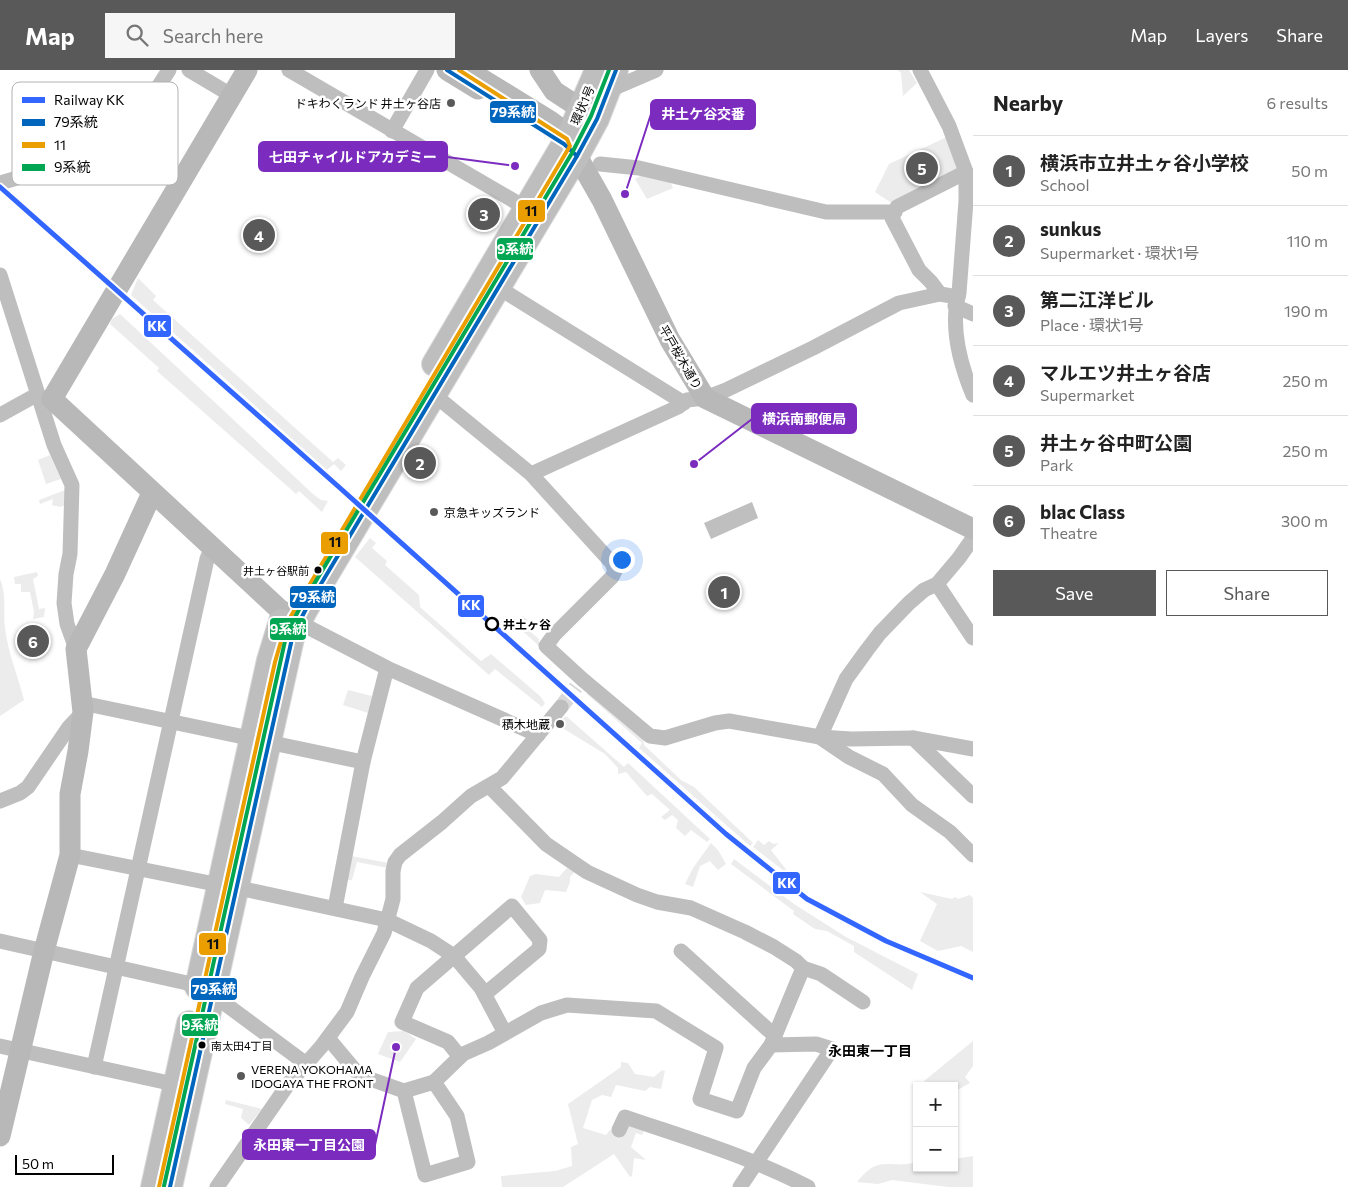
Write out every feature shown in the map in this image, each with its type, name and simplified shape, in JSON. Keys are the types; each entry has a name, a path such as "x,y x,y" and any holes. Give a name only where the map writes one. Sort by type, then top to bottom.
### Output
{"main road":[{"name":"環状1号","path":"170,1187 184,1086 204,991 260,740 286,663 291,618 369,474 526,208 570,145 597,119 607,77"},
{"name":"環状1号","path":"291,618 433,397 499,288 570,145 580,108 607,77"},
{"name":"環状1号","path":"153,1187 184,1086"}],"street":[{"path":"161,82 169,70"},
{"path":"189,70 231,94"},
{"path":"0,415 43,398 180,183 231,94 247,70"},
{"path":"288,70 526,208"},
{"path":"392,131 427,70"},
{"path":"447,70 570,145"},
{"path":"467,70 550,121 570,145"},
{"path":"540,70 554,92 580,108"},
{"path":"607,77 656,70"},
{"path":"920,70 949,126 966,172 966,201 955,329 965,376 973,395"},
{"name":"平戸桜木通り","path":"570,145 602,200 670,340 705,398 973,529"},
{"path":"600,164 639,168 826,212 895,212"},
{"path":"966,172 897,208 892,218 919,270 940,294 973,314"},
{"path":"0,275 43,398 54,445 72,485 70,554 66,574 64,603 67,624 76,649 82,707 78,751 70,794 70,855 44,951 10,1048 0,1136"},
{"path":"499,288 684,403"},
{"path":"531,474 678,407 687,400 705,398 726,390 899,304 940,294"},
{"path":"433,397 443,402 531,474 612,563 615,571 606,583 554,635 546,646 579,683 650,736 656,738 673,736 715,723 729,721 820,737 851,739 913,738 973,749"},
{"path":"43,398 152,492 291,618 387,668 538,735"},
{"path":"76,649 115,574 152,492"},
{"path":"820,737 846,679 871,644 909,603 924,590 937,584 973,538"},
{"path":"94,1067 207,559 212,548"},
{"path":"937,584 973,638"},
{"path":"335,908 364,762 387,668"},
{"path":"82,707 171,722 364,762"},
{"path":"0,801 20,793 28,787 82,707"},
{"path":"217,1187 288,1083 328,1038 347,1012 384,932 393,899 393,871 395,862 400,855 471,796 502,778 561,708"},
{"path":"820,737 849,757 883,774 912,805 950,832 973,855"},
{"path":"913,738 973,796"},
{"path":"489,786 546,844 587,872 637,895 656,902 691,908 745,932 781,952 803,968 820,974 863,1002"},
{"path":"70,855 387,920 431,941 454,956 485,994 505,1033"},
{"path":"460,1057 448,1042 402,1022 417,988 512,906 540,940 539,949 485,994"},
{"path":"0,941 187,983 204,991 305,1063"},
{"path":"681,951 773,1040 816,1044 832,1049 740,1187"},
{"path":"328,1038 360,1075 404,1091 434,1082 460,1057 541,1013 566,1005 656,1012 716,1048 700,1100 738,1112 754,1068 773,1040 803,968"},
{"path":"10,1048 184,1086"},
{"path":"404,1091 425,1175 468,1162 457,1116 434,1082"},
{"path":"619,1130 625,1117 756,1163 790,1177 808,1187"}],"shaded area":[{"path":"898,70 909,70 917,83 903,96 901,73"},
{"path":"951,135 959,165 955,172 893,204 875,192 889,164"},
{"path":"645,173 669,179 673,188 647,199 635,179"},
{"path":"138,278 156,296 153,300 333,462 338,458 346,465 341,471 334,464 327,470 131,295"},
{"path":"120,314 313,494 321,500 328,501 322,512 299,491 296,494 157,371 159,368 110,324 112,319"},
{"path":"50,455 61,479 46,484 38,460"},
{"path":"65,490 65,505 60,507 52,505 53,499 40,504 39,500"},
{"path":"752,502 758,518 711,539 704,523"},
{"path":"370,538 376,543 372,548 387,561 385,565 419,595 420,607 481,661 491,654 540,696 545,703 542,707 495,669 489,675 355,557"},
{"path":"37,572 38,576 33,579 39,609 45,608 44,617 33,619 34,612 30,592 21,592 21,584 15,584 14,577"},
{"path":"0,579 3,591 6,637 24,700 0,716"},
{"path":"523,616 530,622 532,633 539,639 539,646 516,625"},
{"path":"348,690 372,696 368,713 343,705"},
{"path":"589,690 643,739 644,745 681,780 694,787 753,843 750,846 639,748 642,743 587,694"},
{"path":"566,716 624,767 628,763 710,839 707,842 691,830 685,836 676,828 678,820 672,815 665,820 661,817 670,810 652,794 647,796 626,772 618,774 618,768 605,754 564,729 560,721"},
{"path":"758,840 764,845 769,841 773,844 779,843 771,850 792,877 753,847"},
{"path":"711,843 718,850 726,864 718,870 710,861 700,866 693,887 685,884 693,868"},
{"path":"351,856 389,863 388,868 357,862 352,880 346,880"},
{"path":"734,859 794,904 846,937 918,974 912,990 854,952 854,946 827,931 815,929 793,914 794,911 731,864"},
{"path":"567,868 575,871 570,877 566,892 545,890 540,903 526,905 521,897 530,876 536,874 559,877"},
{"path":"920,892 952,899 970,895 973,898 973,952 961,946 938,951 920,941 937,904"},
{"path":"404,1031 416,1039 400,1062 378,1054 388,1032"},
{"path":"973,1041 973,1066 965,1077 970,1083 958,1090 958,1082 924,1081"},
{"path":"621,1062 628,1063 635,1074 654,1077 662,1070 665,1071 661,1089 650,1087 645,1091 616,1085 611,1097 602,1095 592,1100 583,1128 606,1135 610,1130 621,1136 626,1125 644,1131 642,1135 636,1133 631,1147 646,1160 634,1158 632,1176 630,1177 614,1154 563,1187 502,1187 501,1176 555,1171 572,1166 571,1147 578,1144 568,1104 621,1067"},
{"path":"226,1100 262,1109 249,1125 241,1118 243,1109 225,1104"},
{"path":"973,1156 973,1187 948,1187 892,1180 878,1184 857,1182 872,1168 885,1164 913,1163 913,1172 958,1172 958,1158"}],"tunnel":[{"path":"561,707 576,687"}],"rail line":[{"name":"KK","path":"0,187 726,834 807,899 886,941 973,978"}],"transit line":[{"name":"79系統","path":"447,70 564,144 577,156"},
{"name":"11","path":"159,1187 275,662 284,631 291,616 570,146 567,139 459,70"},
{"name":"9系統","path":"164,1186 287,632 572,153 591,116 609,70"},
{"name":"79系統","path":"170,1187 293,634 306,609 577,156 597,119 616,70"}],"place":[{"name":"ドキわくランド 井土ヶ谷店","path":"451,103"},
{"name":"七田チャイルドアカデミー","path":"515,166"},
{"name":"井土ヶ谷中町公園","path":"922,168"},
{"name":"井土ケ谷交番","path":"625,194"},
{"name":"第二江洋ビル","path":"484,214"},
{"name":"マルエツ井土ヶ谷店","path":"259,235"},
{"name":"sunkus","path":"420,463"},
{"name":"横浜南郵便局","path":"694,464"},
{"name":"京急キッズランド","path":"434,512"},
{"name":"井土ヶ谷駅前","path":"318,570"},
{"name":"横浜市立井土ヶ谷小学校","path":"724,592"},
{"name":"井土ヶ谷","path":"492,624"},
{"name":"blac Class","path":"33,641"},
{"name":"積木地蔵","path":"560,724"},
{"name":"南太田4丁目","path":"202,1045"},
{"name":"永田東一丁目公園","path":"396,1047"},
{"name":"VERENA YOKOHAMA IDOGAYA THE FRONT","path":"241,1076"}],"district":[{"name":"永田東一丁目","path":"870,1050"}]}
